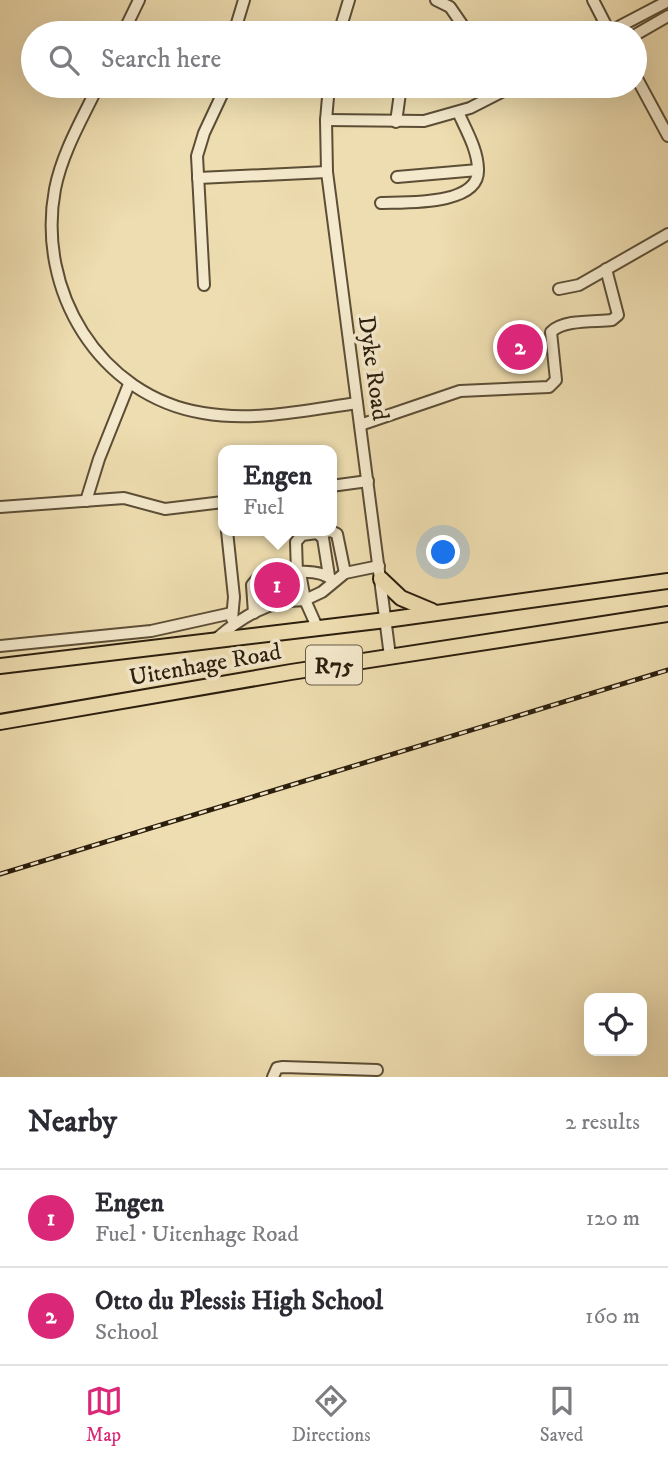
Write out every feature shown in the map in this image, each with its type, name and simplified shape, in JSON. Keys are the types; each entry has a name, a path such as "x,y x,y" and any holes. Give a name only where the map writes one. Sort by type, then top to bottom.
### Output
{"main road":[{"path":"380,573 401,598 437,612"},
{"name":"Uitenhage Road","path":"0,666 386,620 668,581"},
{"name":"Uitenhage Road","path":"0,722 390,656 668,614"}],"street":[{"path":"129,21 139,0"},
{"path":"238,21 244,0"},
{"path":"343,21 349,0"},
{"path":"436,0 450,7 460,21"},
{"path":"593,0 603,21"},
{"path":"631,21 668,1"},
{"path":"647,28 668,16"},
{"path":"647,96 667,130"},
{"path":"93,98 60,171 52,212 52,245 59,283 78,327 106,362 129,384 166,403 192,411 250,416 357,403"},
{"path":"204,285 197,156 221,98"},
{"name":"Dyke Road","path":"328,98 327,172 390,656"},
{"path":"396,122 399,98"},
{"path":"326,120 425,121 458,112 488,98"},
{"path":"381,203 449,199 477,178 475,153 458,112"},
{"path":"397,177 478,170"},
{"path":"198,178 327,172"},
{"path":"559,289 579,285 668,234"},
{"path":"360,425 460,391 549,387 556,380 551,332 556,327 612,320 618,315 606,269"},
{"path":"86,501 99,459 129,384"},
{"path":"337,485 368,481"},
{"path":"0,507 124,498 165,509 218,503"},
{"path":"337,534 345,573"},
{"path":"228,536 234,597 232,626"},
{"path":"301,536 296,542 299,573 305,600 317,627"},
{"path":"321,536 331,579"},
{"path":"254,613 254,581 315,572 331,579"},
{"path":"216,639 269,604 305,600 322,592 331,579 345,573 380,573"},
{"path":"0,646 151,631 232,613"},
{"path":"273,1077 277,1068 322,1072 377,1070"}],"railway":[{"path":"0,874 668,670"}],"place":[{"name":"Otto du Plessis High School","path":"520,347"},
{"name":"Engen","path":"277,585"}]}
